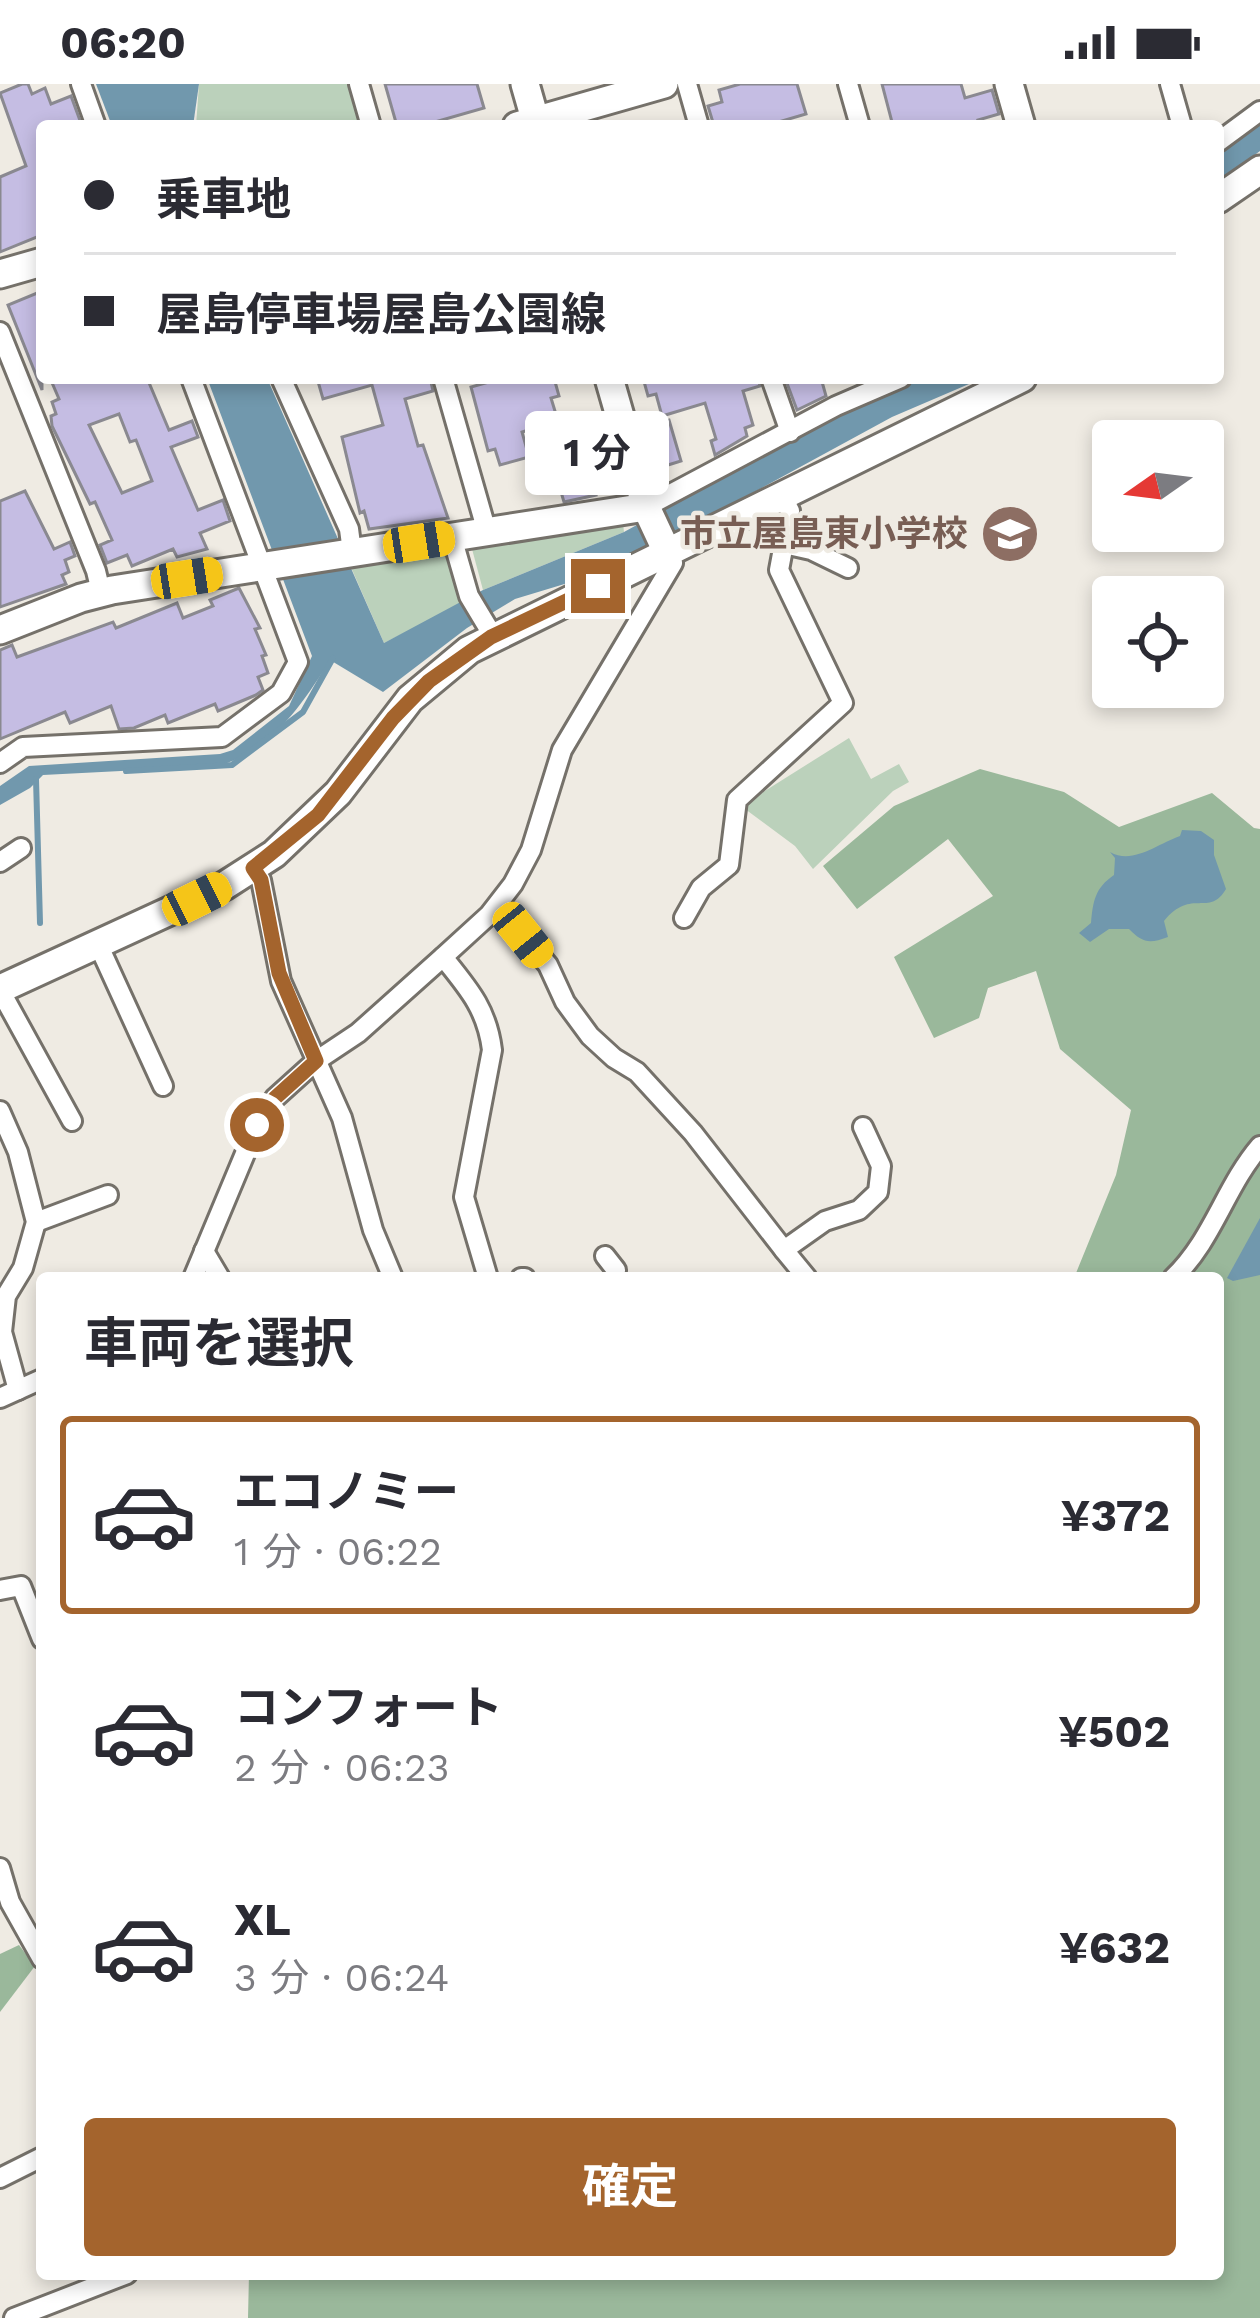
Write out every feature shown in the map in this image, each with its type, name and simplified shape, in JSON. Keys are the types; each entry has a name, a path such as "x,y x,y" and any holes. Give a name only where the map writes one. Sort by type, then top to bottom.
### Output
{"main road":[{"path":"525,84 530,120"},
{"path":"543,120 664,84"},
{"path":"1009,84 1019,120"},
{"path":"1224,195 1260,170"},
{"path":"0,274 36,264"},
{"path":"611,384 646,507 667,552"},
{"path":"0,989 197,899 253,868 318,815 410,699 489,629 667,552 1010,384"},
{"path":"0,630 101,592 646,507"}],"street":[{"path":"81,84 95,120"},
{"path":"359,84 369,120"},
{"path":"687,84 697,120"},
{"path":"848,84 858,120"},
{"path":"1170,84 1180,120"},
{"path":"1224,138 1260,111"},
{"path":"0,332 101,592"},
{"path":"0,764 23,747 222,737 281,693 298,662 269,565 194,384"},
{"path":"284,384 349,529 348,553"},
{"path":"445,384 488,532"},
{"path":"773,384 790,432"},
{"path":"646,507 889,384"},
{"path":"684,918 700,888 729,865 737,800 843,703 779,570 790,511 782,496"},
{"path":"452,537 469,596 489,629"},
{"path":"784,544 811,550 848,568"},
{"path":"196,1272 265,1111 316,1061 358,1033 498,905 531,850 562,750 673,563 667,552"},
{"path":"0,862 21,848"},
{"path":"253,868 261,880 281,981 341,1118 373,1230 390,1272"},
{"path":"498,905 548,965 565,1002 590,1036 638,1072 693,1132 802,1272"},
{"path":"98,944 163,1086"},
{"path":"443,957 474,993 489,1026 492,1050 464,1197 486,1272"},
{"path":"0,989 72,1121"},
{"path":"0,1111 18,1152 35,1222 26,1260 3,1296 9,1394 36,1381"},
{"path":"784,1250 825,1221 859,1210 878,1192 880,1166 863,1127"},
{"path":"1179,1272 1196,1256 1260,1146"},
{"path":"35,1222 108,1195"},
{"path":"205,1251 217,1272"},
{"path":"605,1256 616,1272"},
{"path":"0,1590 20,1586 36,1625"},
{"path":"0,1868 10,1902 36,1948"},
{"path":"0,2178 36,2160"},
{"path":"14,2318 112,2280"}],"green space":[{"path":"199,84 352,84 362,120 196,120"},
{"path":"623,523 624,532 483,590 472,549"},
{"path":"446,551 463,604 384,643 350,565"},
{"path":"849,738 871,779 899,764 909,782 893,791 813,869 795,846 741,806"},
{"path":"980,769 1064,792 1119,827 1212,793 1260,829 1260,2318 248,2318 249,2280 1224,2280 1224,1272 1076,1272 1116,1175 1131,1110 1060,1049 1036,971 988,988 979,1018 934,1038 894,957 993,896 948,839 857,909 823,866 894,806"},
{"path":"19,1945 35,1966 0,2012 0,1954"}],"water":[{"path":"96,84 199,84 194,120 110,120"},
{"path":"1260,117 1260,151 1224,178 1224,144"},
{"path":"209,384 270,384 384,643 483,590 624,532 902,384 969,384 892,417 648,550 581,579 515,599 467,628 383,692 330,660 284,724 237,759 218,766 43,775 0,805 0,786 29,766 233,750 289,706 312,656"},
{"path":"1182,830 1201,831 1214,840 1226,889 1220,897 1174,911 1164,921 1168,937 1156,941 1142,940 1129,929 1109,929 1090,942 1079,933 1091,923 1099,890 1114,875 1115,858 1110,852 1136,855 1180,836"},
{"path":"1260,1218 1260,1275 1233,1281 1227,1278"}],"building":[{"path":"28,84 32,94 45,88 51,104 71,96 80,120 36,120 36,237 0,252 0,177 26,166 0,93"},
{"path":"385,84 477,84 484,108 442,120 395,120"},
{"path":"740,84 797,84 806,114 786,120 712,120 708,106 722,102 719,90"},
{"path":"882,84 961,84 965,98 992,90 999,114 978,120 891,120"},
{"path":"36,293 36,375 8,305"},
{"path":"53,384 150,384 169,430 192,421 198,437 171,447 198,510 223,500 230,521 200,533 207,549 177,557 173,549 132,566 127,555 107,563 100,545 112,540 52,426 51,416 56,414 52,402 59,399","holes":["119,414 130,442 136,440 152,481 122,493 89,425"]},
{"path":"319,384 431,384 433,391 405,399 418,446 423,445 448,518 369,529 364,511 360,513 342,437 383,425 372,385 323,399"},
{"path":"556,384 559,396 551,398 558,421 522,432 529,457 500,465 495,449 488,451 471,387"},
{"path":"645,384 760,386 743,391 753,425 745,428 747,436 715,455 711,441 716,439 705,403 662,416 656,394 648,396"},
{"path":"787,384 823,384 826,396 797,410"},
{"path":"669,420 681,461 655,469 645,434 654,432 652,425"},
{"path":"608,438 616,467 595,473 596,495 564,502 550,455"},
{"path":"25,491 54,549 70,542 75,556 65,560 69,572 62,575 66,584 0,607 0,501"},
{"path":"239,588 260,628 255,629 266,655 262,656 268,673 258,677 263,690 256,695 218,711 215,704 168,723 165,715 134,728 119,729 111,706 70,723 65,712 0,739 0,650 12,645 17,657 113,622 116,628 177,603 183,618"}],"waterway":[{"path":"126,771 232,765 303,712 333,658"},
{"path":"36,779 40,923"}],"place":[{"name":"市立屋島東小学校","path":"1010,534"}],"route":[{"path":"257,1125 275,1098 316,1061 281,981 261,880 253,868 318,815 393,718 429,681 491,637 598,586"}]}
